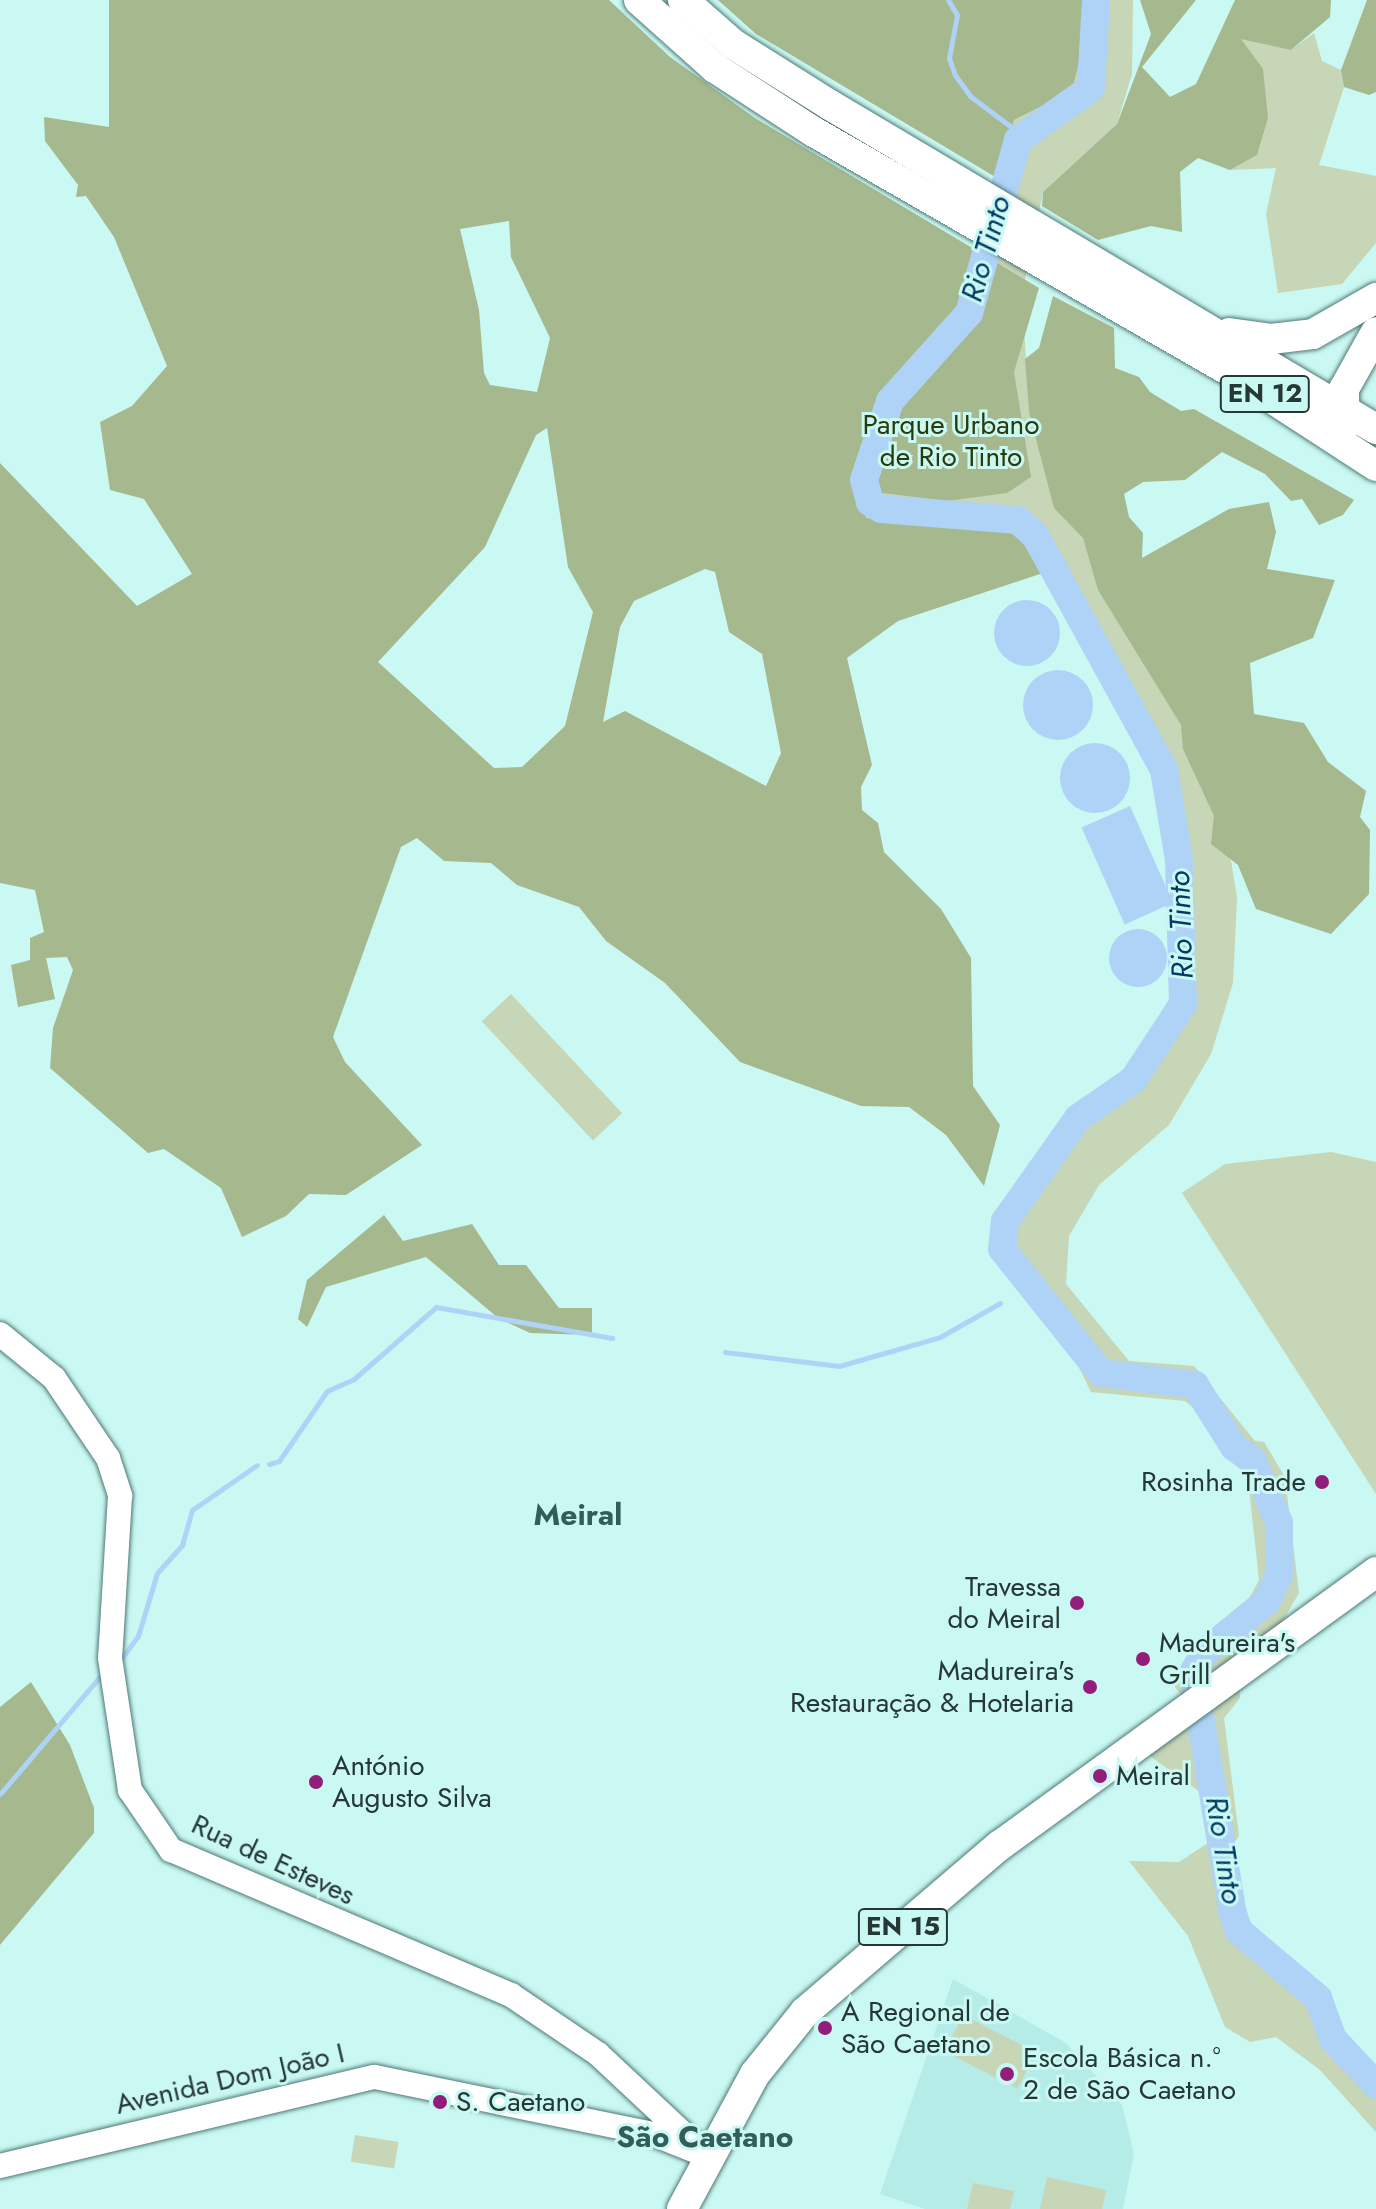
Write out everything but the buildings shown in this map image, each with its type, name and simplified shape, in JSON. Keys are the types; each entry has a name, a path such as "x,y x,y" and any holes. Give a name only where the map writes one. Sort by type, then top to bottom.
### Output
{"main road":[{"name":"EN 12","path":"639,0 715,68 814,132 1233,373 1376,466"},
{"name":"EN 12","path":"683,0 733,44 830,105 1220,331 1376,429"},
{"path":"1220,331 1271,339 1313,334 1376,298"},
{"name":"EN 12","path":"1349,446 1342,410 1344,389 1376,332"},
{"path":"1233,373 1263,378 1317,411 1342,410 1376,398"},
{"name":"EN 15","path":"682,2209 706,2155 755,2074 805,2012 999,1846 1170,1717 1376,1572"}],"street":[{"name":"Rua de Esteves","path":"0,1334 54,1378 108,1458 120,1496 110,1658 130,1790 171,1850 249,1887 511,1995 598,2054 706,2155"},
{"name":"Avenida Dom João I","path":"0,2166 375,2077 653,2134 706,2155"}],"shaded area":[{"path":"1033,600 1051,609 1058,620 1058,646 1051,657 1040,664 1021,666 1003,657 996,646 994,627 1003,609 1014,602"},
{"path":"1058,670 1077,676 1087,686 1093,705 1087,724 1077,734 1058,740 1039,734 1029,724 1023,705 1029,686 1039,676"},
{"path":"1095,743 1114,749 1124,759 1130,778 1124,797 1114,807 1095,813 1076,807 1066,797 1060,778 1066,759 1076,749"},
{"path":"1130,806 1173,903 1125,924 1082,828"},
{"path":"1138,929 1159,937 1167,958 1159,979 1138,987 1117,979 1109,958 1117,937"},
{"name":"Escola Básica n.º 2 de São Caetano","path":"953,1979 1066,2043 1122,2105 1134,2154 1123,2209 925,2209 880,2194"}],"green space":[{"path":"109,0 609,0 670,57 755,118 1039,288 1014,372 1031,477 1007,493 947,501 859,490 866,518 1012,527 1049,571 898,621 847,658 872,765 861,787 862,810 878,823 884,852 941,909 971,958 973,1086 1000,1125 984,1186 946,1135 909,1107 861,1106 740,1062 665,983 606,941 579,907 517,885 491,863 444,861 417,838 401,847 333,1037 345,1062 422,1145 346,1195 309,1194 286,1216 242,1237 221,1188 164,1149 148,1153 50,1068 53,1028 73,970 67,957 46,958 55,999 18,1007 11,965 30,960 30,938 44,932 35,890 0,883 0,463 137,606 192,574 144,499 110,490 100,422 132,406 167,366 114,237 86,196 76,197 78,185 45,141 44,117 109,127","holes":["509,221 511,257 550,338 537,392 490,385 484,373 479,310 460,229","547,428 568,567 593,612 565,726 522,767 494,768 378,662 485,547 536,435","705,569 715,572 729,632 762,654 781,753 766,786 625,711 603,722 620,627 634,601"]},
{"path":"718,0 1085,0 1086,35 1072,91 1014,120 997,178 756,34"},
{"name":"Parque Urbano de Rio Tinto","path":"1085,0 1133,0 1132,74 1117,124 1043,192 1022,294 1029,412 1223,812 1237,897 1233,983 1211,1054 1169,1125 1099,1185 1069,1236 1066,1284 1129,1361 1194,1366 1255,1441 1264,1442 1285,1477 1299,1593 1280,1626 1183,1697 1173,1685 1231,1633 1259,1580 1247,1470 1220,1430 1185,1401 1091,1392 1067,1343 1032,1308 993,1245 997,1211 1076,1105 1121,1083 1177,994 1175,897 1154,766 1028,542 1012,527 866,518 855,474 961,307 1014,120 1072,91 1086,35"},
{"path":"1140,0 1196,0 1142,67 1170,97 1196,84 1235,0 1331,0 1330,17 1291,50 1241,39 1263,69 1268,118 1257,155 1230,170 1198,158 1180,172 1182,232 1151,226 1098,240 1042,206 1043,192 1117,124 1151,34"},
{"path":"1367,0 1376,0 1376,92 1369,95 1344,87 1341,70"},
{"path":"1314,33 1322,61 1341,70 1344,87 1319,165 1376,176 1376,243 1342,284 1278,293 1266,214 1276,168 1230,170 1257,155 1240,38 1291,50"},
{"path":"1053,296 1114,328 1115,368 1139,377 1150,392 1181,411 1194,409 1354,500 1343,515 1319,525 1302,499 1291,501 1265,474 1222,452 1185,480 1143,482 1124,494 1129,517 1143,533 1142,558 1229,509 1269,502 1276,532 1267,569 1335,580 1313,638 1250,663 1254,714 1304,723 1328,762 1366,791 1360,817 1370,830 1369,894 1331,934 1256,909 1238,865 1211,844 1214,816 1183,749 1181,725 1098,590 1083,538 1054,508 1029,412 1025,359 1039,348"},
{"path":"511,994 622,1113 593,1140 482,1021"},
{"path":"1331,1152 1376,1162 1376,1494 1182,1193 1225,1164"},
{"path":"384,1215 403,1241 472,1224 499,1265 526,1265 559,1308 592,1308 592,1335 530,1333 498,1318 426,1257 326,1287 307,1327 298,1319 307,1280"},
{"path":"1240,1681 1240,1698 1224,1718 1239,1836 1229,1849 1242,1919 1332,2001 1343,2041 1376,2074 1376,2132 1320,2070 1276,2037 1250,2042 1225,2027 1188,1936 1129,1861 1179,1862 1214,1839 1204,1795 1143,1751"},
{"path":"31,1682 70,1745 94,1808 94,1833 0,1945 0,1707"},
{"path":"963,2015 1036,2052 1017,2089 944,2052"},
{"path":"355,2135 398,2142 394,2169 351,2162"},
{"path":"1047,2177 1106,2190 1102,2209 1040,2209"},
{"path":"973,2183 1014,2191 1010,2209 967,2209"}],"waterway":[{"path":"948,0 957,15 949,58 955,75 970,96 1022,135"},
{"name":"Rio Tinto","path":"1096,0 1091,88 1018,140 969,313 890,401 864,480 870,502 881,509 1018,520 1036,537 1164,770 1179,860 1183,1004 1133,1080 1078,1118 1005,1221 1002,1249 1101,1373 1195,1385 1234,1447 1253,1461 1279,1523 1279,1575 1267,1601 1205,1652 1193,1673 1233,1914 1239,1931 1318,1998 1333,2039 1376,2085"},
{"path":"725,1352 839,1366 940,1337 1000,1303"},
{"path":"269,1464 279,1461 327,1391 354,1379 436,1307 612,1338"},
{"path":"119,1662 138,1636 157,1573 182,1545 192,1510 257,1465"},
{"path":"0,1794 104,1672"}],"place":[{"name":"Rosinha Trade","path":"1322,1482"},
{"name":"Travessa do Meiral","path":"1077,1603"},
{"name":"Madureira's Grill","path":"1143,1659"},
{"name":"Madureira's Restauração & Hotelaria","path":"1090,1687"},
{"name":"Meiral","path":"1100,1776"},
{"name":"António Augusto Silva","path":"316,1782"},
{"name":"A Regional de São Caetano","path":"825,2028"},
{"name":"Escola Básica n.º 2 de São Caetano","path":"1007,2074"},
{"name":"S. Caetano","path":"440,2102"}],"district":[{"name":"Meiral","path":"578,1515"},
{"name":"São Caetano","path":"705,2137"}]}
